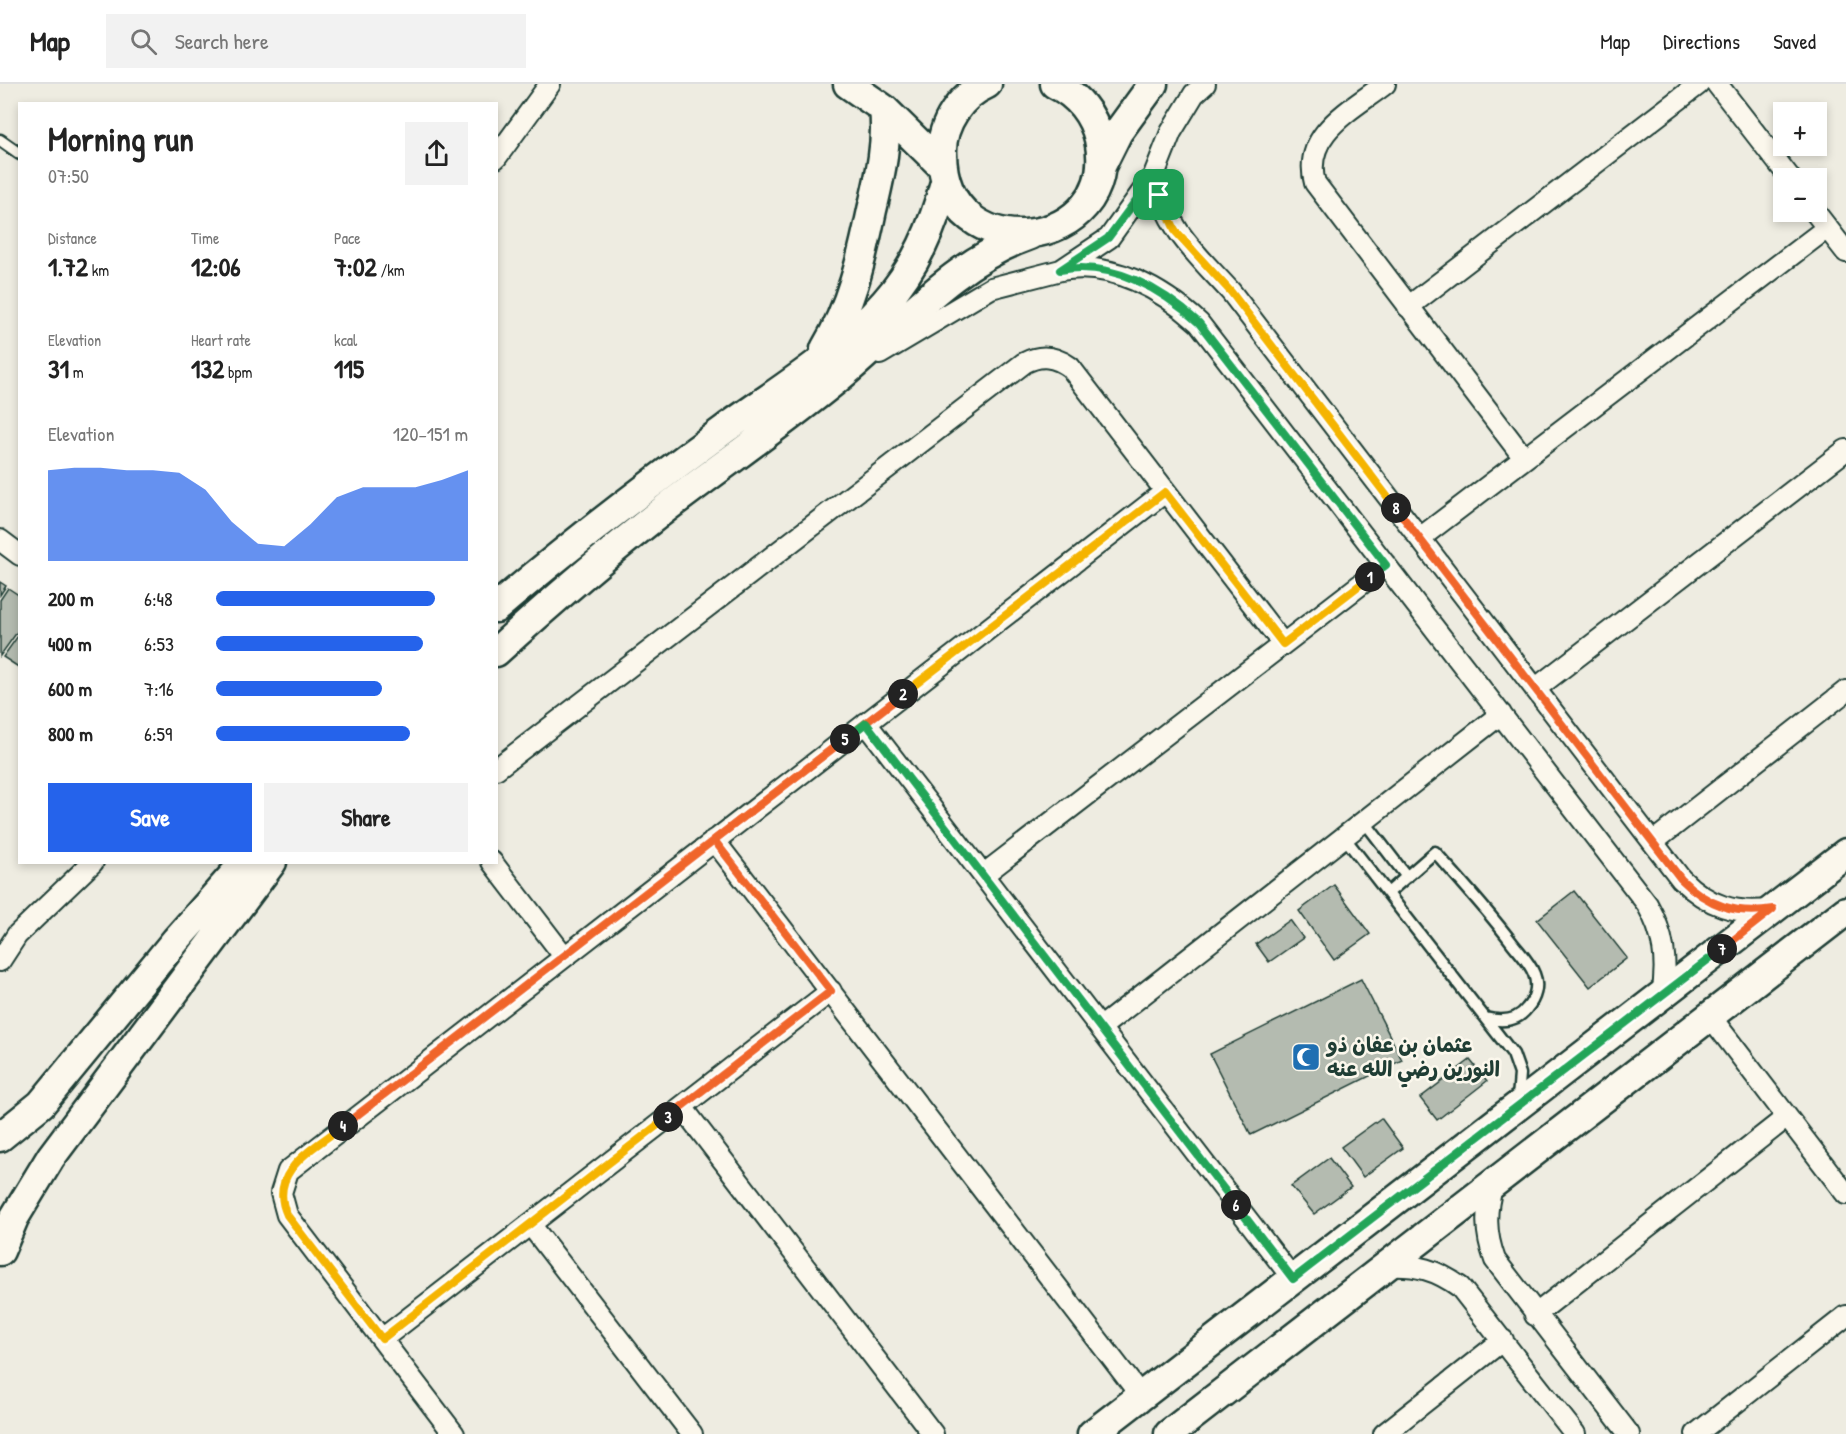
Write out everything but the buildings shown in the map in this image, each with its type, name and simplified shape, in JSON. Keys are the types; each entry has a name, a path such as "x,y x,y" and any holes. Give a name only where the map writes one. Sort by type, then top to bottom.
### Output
{"street":[{"path":"498,155 550,84"},
{"path":"848,84 884,109 944,174 953,198 978,224 1012,235 1030,235"},
{"path":"827,371 905,276 923,247 936,215 944,174 945,129 965,99 987,84"},
{"path":"1054,84 1078,100 1089,115 1101,148 1101,166"},
{"path":"498,650 591,568 665,509 827,371 968,264 998,248 1030,235 1048,231 1078,213 1089,199 1101,166 1118,132 1153,84"},
{"path":"1060,270 1108,238 1154,176 1171,132 1194,94 1205,84"},
{"path":"1385,84 1322,135 1313,153 1312,173 1319,192 1524,458"},
{"path":"1408,307 1699,84"},
{"path":"1717,84 1782,168"},
{"path":"827,371 861,261 885,151 884,109"},
{"path":"1154,176 1159,195 1176,232 1231,292 1681,879 1707,901 1739,912 1773,909"},
{"path":"1822,222 1846,252"},
{"path":"1420,538 1827,228"},
{"path":"498,606 648,487 827,371 991,288 1078,267 1131,278 1164,295 1192,317 1647,904 1656,920 1665,958 1662,996"},
{"path":"498,767 1033,358 1053,358 1070,367 1283,644"},
{"path":"1535,689 1846,450"},
{"path":"454,1434 287,1215 281,1193 283,1182 296,1162 1165,492"},
{"path":"0,540 18,554"},
{"path":"983,875 1386,565"},
{"path":"1653,842 1846,691"},
{"path":"1100,1028 1501,714"},
{"path":"866,723 1293,1279"},
{"path":"714,840 1141,1396"},
{"path":"1092,1434 1846,853"},
{"path":"0,961 17,935 91,864"},
{"path":"0,1137 41,1104 176,940 243,864"},
{"path":"0,1251 14,1218 51,1157 271,864"},
{"path":"494,864 564,956"},
{"path":"1172,1433 1846,911"},
{"path":"382,1339 831,991"},
{"path":"1710,1016 1846,1194"},
{"path":"682,1107 933,1434"},
{"path":"1535,1315 1787,1117"},
{"path":"1493,1184 1486,1214 1490,1245 1502,1273 1629,1434"},
{"path":"530,1224 692,1434"},
{"path":"1387,1266 1418,1266 1447,1278 1471,1298 1575,1434"},
{"path":"1696,1434 1846,1316"},
{"path":"1384,1434 1503,1340"}],"lane":[{"path":"0,140 18,153"},
{"path":"1364,821 1407,877"},
{"path":"1344,837 1485,1018 1517,1064 1520,1086 1514,1109"},
{"path":"1388,893 1435,852 1500,926 1534,974 1536,988 1533,1001 1524,1012 1513,1019 1499,1021 1485,1018"}],"place":[{"name":"عثمان بن عفان ذو النورين رضي الله عنه","path":"1306,1057"}],"route":[{"path":"1159,195 1154,176 1108,238 1060,270 1078,267 1131,278 1179,305 1199,323 1386,565 1283,644 1165,492 926,676 714,840 831,991 382,1339 287,1215 281,1193 288,1171 296,1162 714,840 815,762 866,723 1293,1279 1773,909 1739,912 1723,908 1707,901 1681,879 1231,292 1176,232 1159,195"}]}
